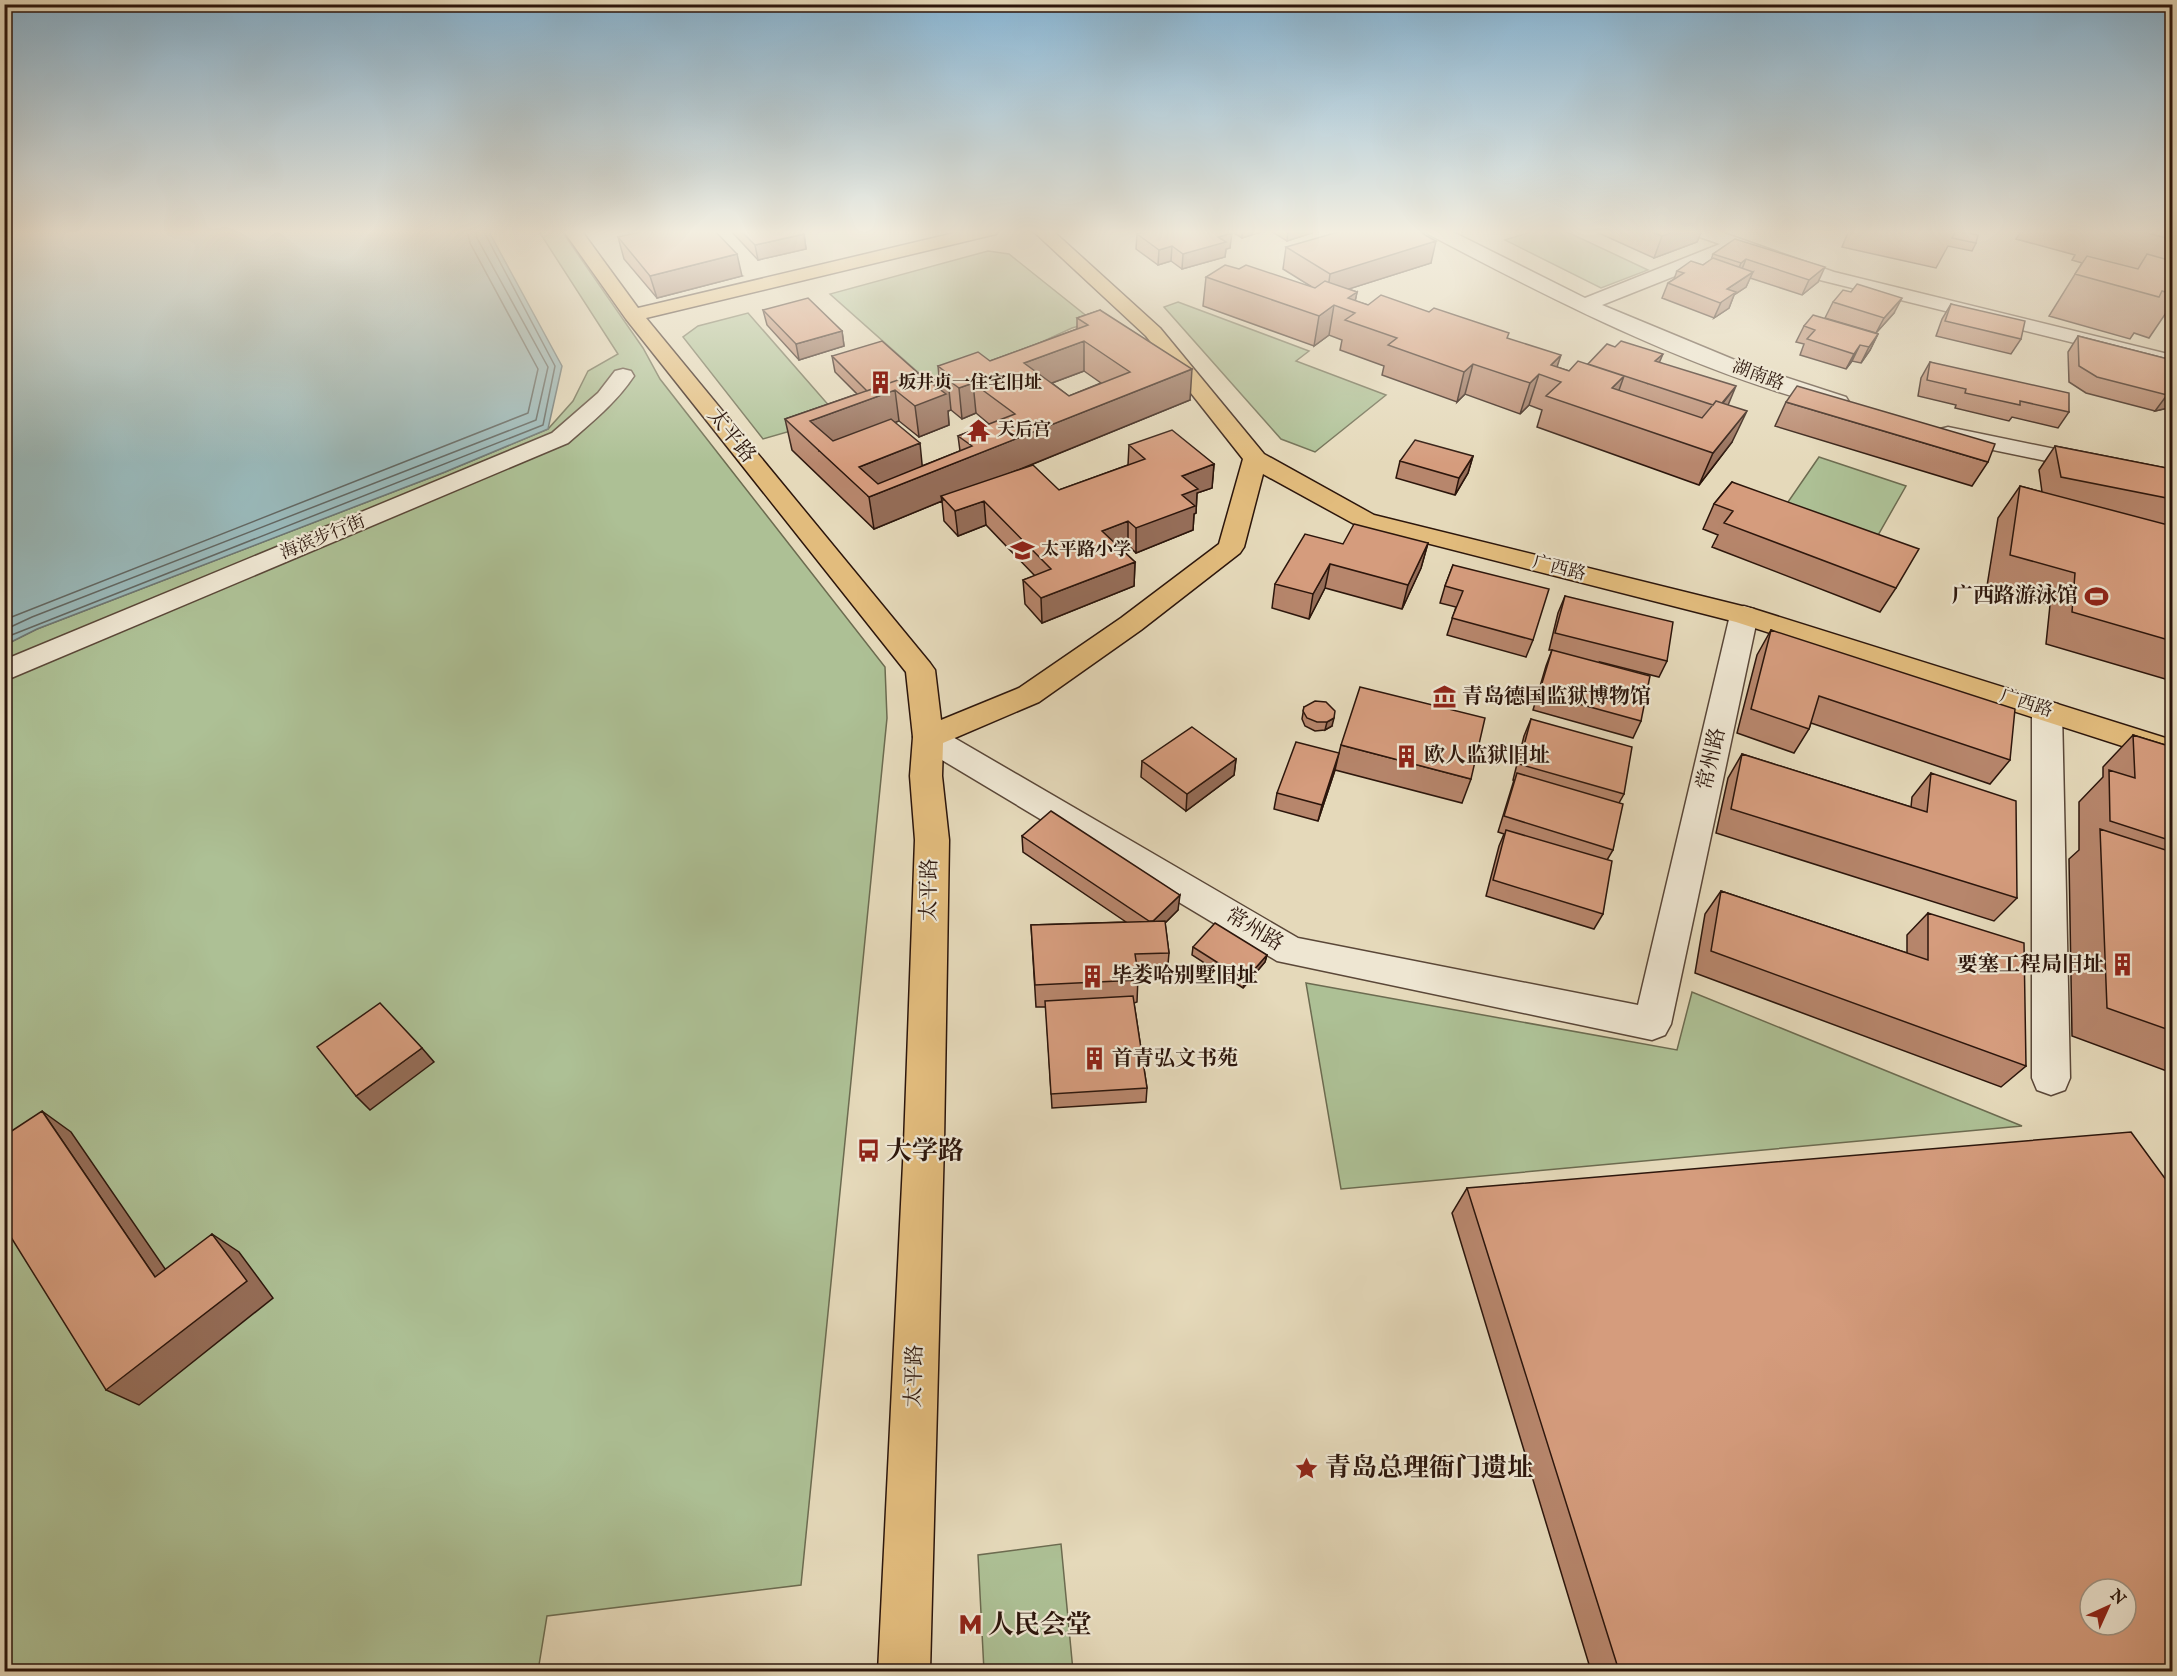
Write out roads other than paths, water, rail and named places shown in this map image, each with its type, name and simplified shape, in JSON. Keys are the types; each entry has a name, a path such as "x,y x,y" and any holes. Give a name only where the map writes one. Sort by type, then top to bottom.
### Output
{"main road":[{"name":"太平路","path":"628,308 920,670 928,736 926,776 932,840 925,1131 904,1671"},
{"path":"633,315 661,308"},
{"name":"广西路","path":"1127,308 1153,332 1256,459 1365,520 1744,615 2172,751"},
{"path":"928,736 1029,695 1131,624 1231,547 1256,459"}],"street":[{"name":"湖南路","path":"1592,308 1784,387 1862,409"},
{"path":"1958,308 2172,361"},
{"name":"海滨步行街","path":"4,671 560,438 606,398 622,376"},
{"path":"1928,428 2172,480"},
{"name":"常州路","path":"928,736 1290,951 1652,1024 1744,615"},
{"path":"2048,711 2051,1078"}],"water":[{"path":"5,308 531,308 562,366 548,429 445,472 37,629 5,645"}],"place":[{"name":"坂井贞一住宅旧址","path":"880,383"},
{"name":"天后宫","path":"979,430"},
{"name":"太平路小学","path":"1023,550"},
{"name":"广西路游泳馆","path":"2096,596"},
{"name":"青岛德国监狱博物馆","path":"1444,697"},
{"name":"欧人监狱旧址","path":"1406,756"},
{"name":"要塞工程局旧址","path":"2122,965"},
{"name":"毕娄哈别墅旧址","path":"1093,976"},
{"name":"首青弘文书苑","path":"1094,1059"},
{"name":"大学路","path":"868,1151"},
{"name":"青岛总理衙门遗址","path":"1307,1468"},
{"name":"人民会堂","path":"970,1625"}]}
